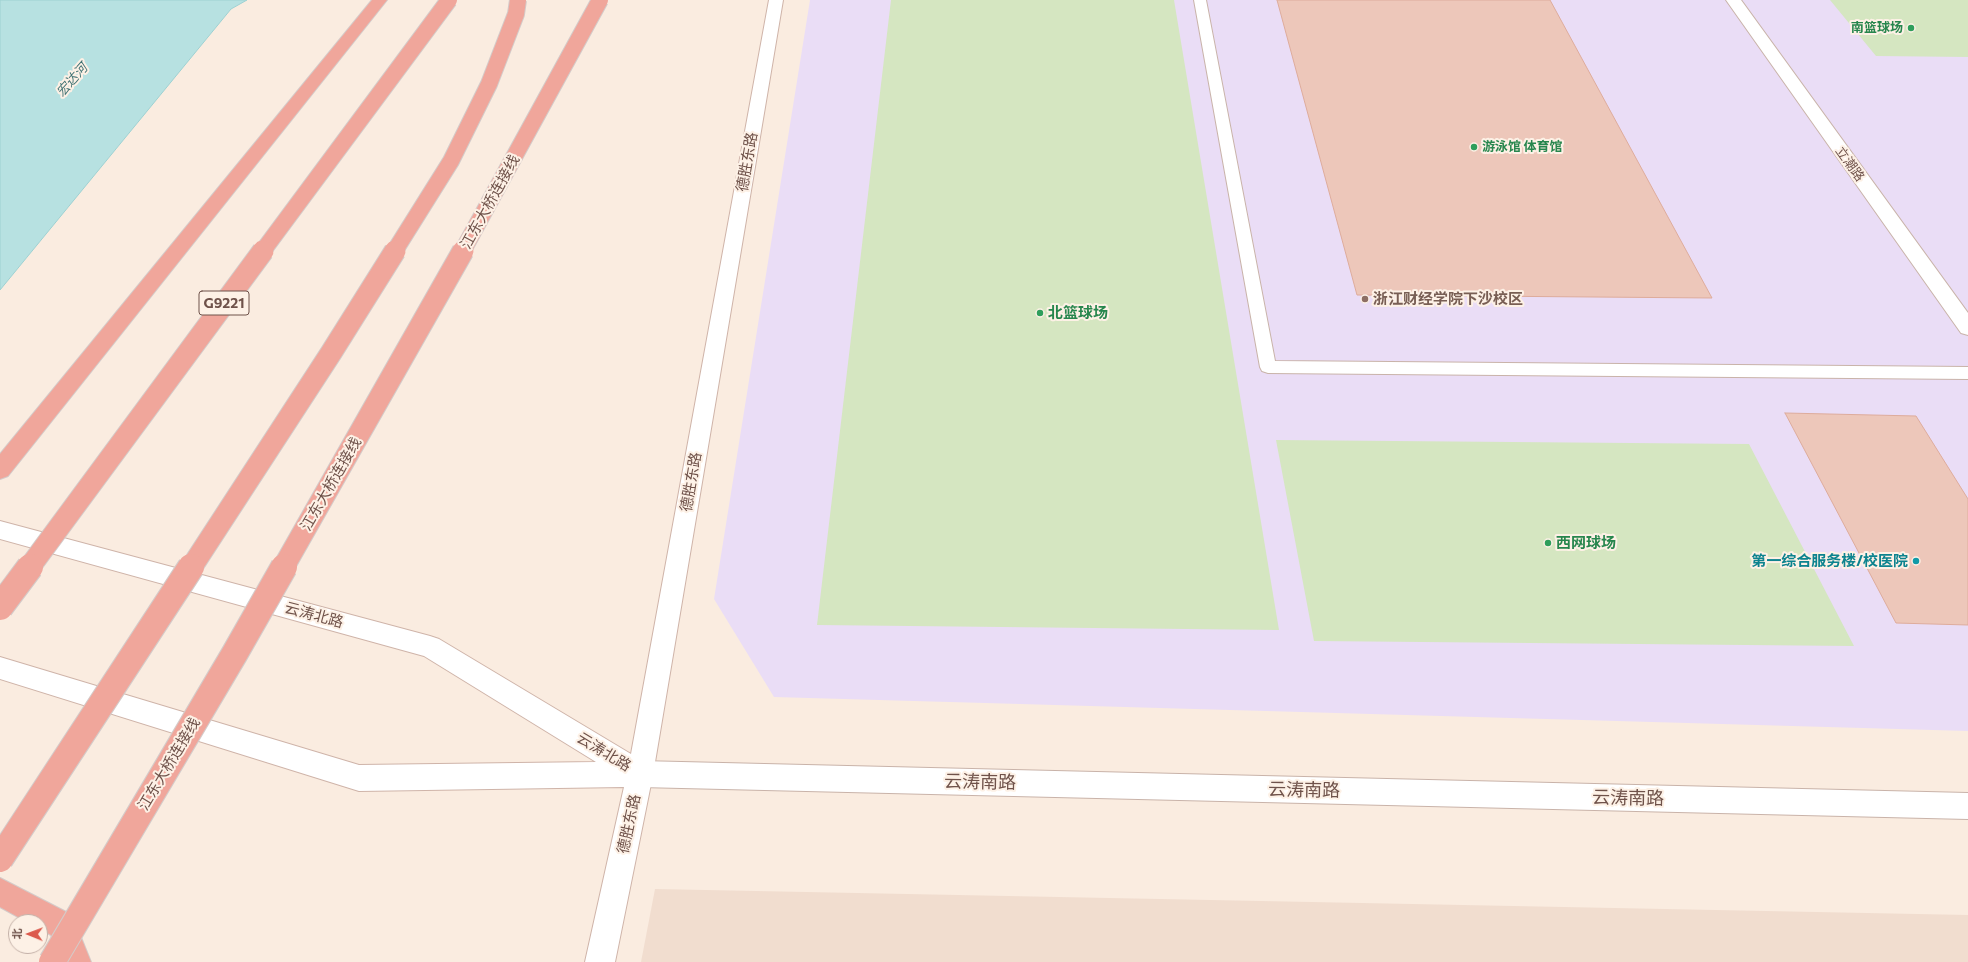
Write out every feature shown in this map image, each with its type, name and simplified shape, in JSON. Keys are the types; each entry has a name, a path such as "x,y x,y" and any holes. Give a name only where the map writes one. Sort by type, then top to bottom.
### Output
{"highway":[{"path":"0,470 380,0"},
{"name":"G9221","path":"0,607 448,0"},
{"path":"0,858 331,353 450,161 489,84 516,14 518,0"},
{"name":"江东大桥连接线","path":"52,962 239,646 476,228 600,0"},
{"path":"0,892 62,925 76,962"}],"main road":[{"name":"德胜东路","path":"600,962 640,774 776,0"},
{"name":"立潮路","path":"1733,0 1968,328"},
{"name":"云涛北路","path":"0,530 430,647 640,774"},
{"name":"云涛北路","path":"0,668 359,778 640,774"},
{"name":"云涛南路","path":"640,774 1968,806"}],"lane":[{"path":"1200,0 1268,367 1968,373"}],"shaded area":[{"name":"浙江财经学院下沙校区","path":"810,0 1968,0 1968,731 774,697 714,599"},
{"path":"655,889 1968,915 1968,962 641,962"}],"green space":[{"name":"北篮球场","path":"891,0 1174,0 1279,630 817,625"},
{"name":"南篮球场","path":"1830,0 1968,0 1968,57 1876,56"},
{"name":"西网球场","path":"1276,440 1749,444 1854,646 1314,641"}],"water":[{"name":"宏达河","path":"0,0 247,0 231,9 0,290"}],"building":[{"name":"游泳馆 体育馆","path":"1277,0 1550,0 1712,298 1357,295"},
{"name":"第一综合服务楼/校医院","path":"1785,413 1916,416 1968,499 1968,625 1896,623"}],"place":[{"name":"南篮球场","path":"1911,28"},
{"name":"游泳馆 体育馆","path":"1474,147"},
{"name":"浙江财经学院下沙校区","path":"1365,299"},
{"name":"北篮球场","path":"1040,313"},
{"name":"西网球场","path":"1548,543"},
{"name":"第一综合服务楼/校医院","path":"1916,561"}]}
